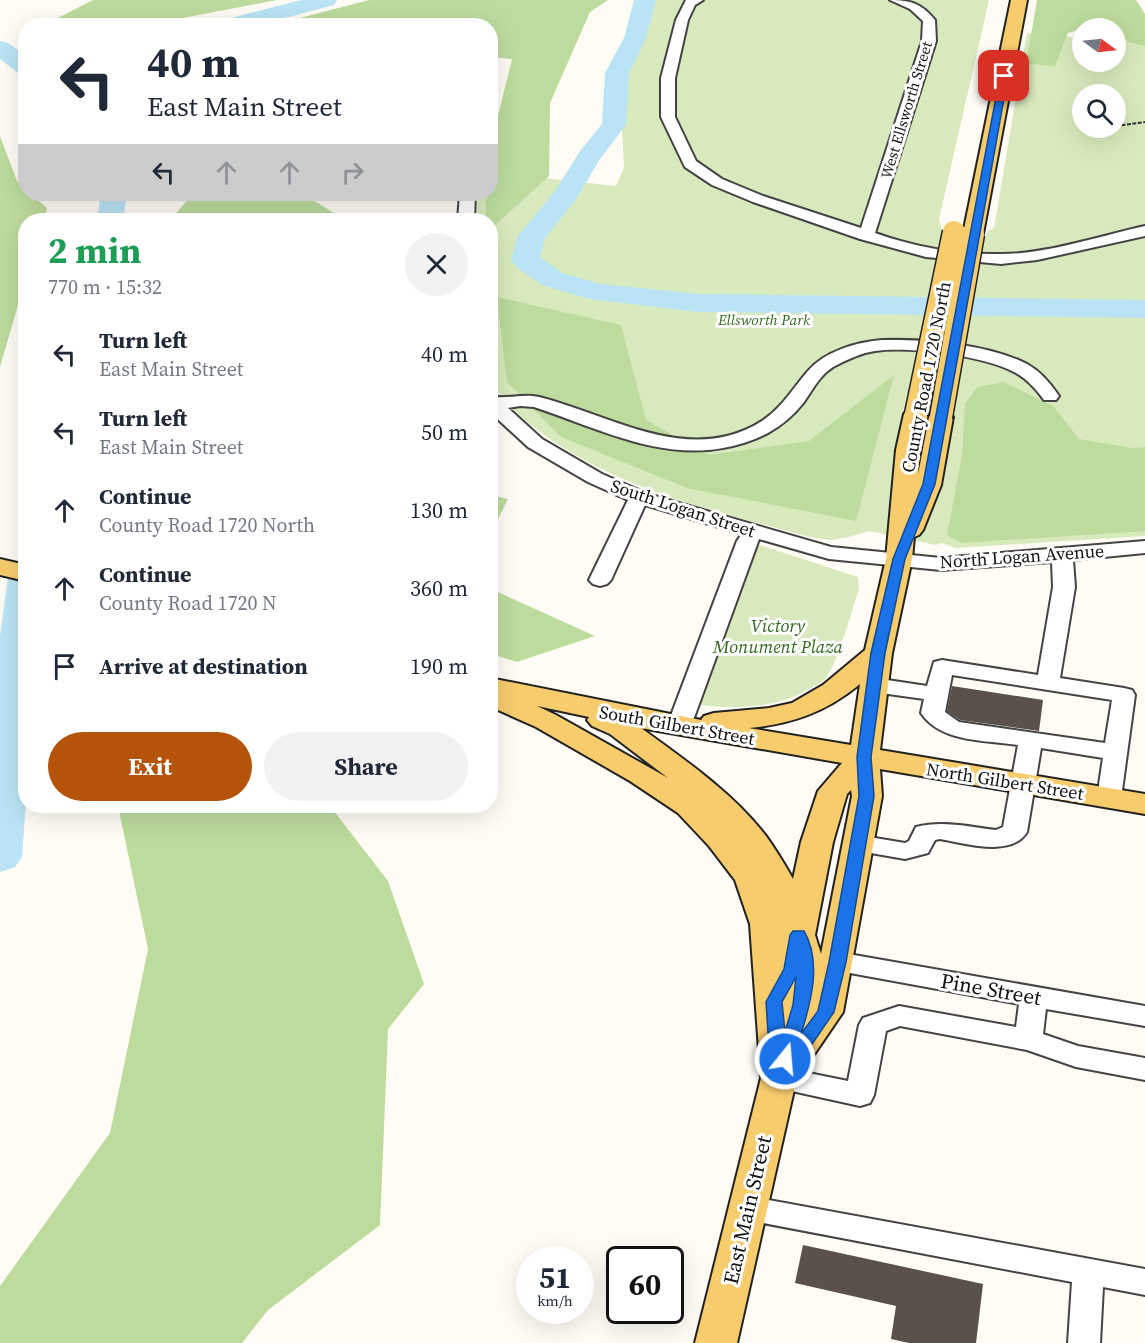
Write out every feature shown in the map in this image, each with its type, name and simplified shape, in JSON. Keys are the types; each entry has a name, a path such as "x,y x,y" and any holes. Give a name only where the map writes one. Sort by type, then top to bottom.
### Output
{"main road":[{"path":"969,163 1004,0"},
{"path":"964,233 1018,0"},
{"path":"959,209 964,233"},
{"name":"County Road 1720 North","path":"864,757 878,653 899,559 908,450 964,233"},
{"name":"County Road 1720 North","path":"899,559 929,484 941,417 964,233"},
{"path":"0,567 18,571"},
{"path":"679,726 780,716 804,708 834,690 878,653"},
{"name":"South Gilbert Street","path":"498,690 552,712 679,726 864,757"},
{"path":"498,698 620,726 718,804 755,844 785,892 806,959 801,1005 779,1078"},
{"name":"East Main Street","path":"552,712 689,806 720,839 750,877 767,924 779,1078 716,1343"},
{"path":"774,1002 792,969 817,842 833,791 864,757"},
{"name":"North Gilbert Street","path":"864,757 1145,804"},
{"name":"East Main Street","path":"779,1078 826,1012 867,796 864,757"}],"street":[{"path":"697,0 690,3 682,20 668,78 668,117 690,164 717,182 758,199 866,236 926,252 1001,259 1037,255 1145,231"},
{"name":"West Ellsworth Street","path":"866,236 929,41 929,20 914,6 896,0"},
{"path":"498,402 520,400 536,402 654,442 706,444 744,437 774,424 823,365 850,353 881,345 906,345 994,359 1020,368 1041,383 1050,396"},
{"name":"South Logan Street","path":"498,409 535,443 595,478 641,498 829,553 899,559"},
{"path":"600,580 634,505 641,498"},
{"path":"679,726 747,541 753,532"},
{"name":"North Logan Avenue","path":"899,559 941,564 1145,547"},
{"path":"1048,684 1064,587 1062,555"},
{"path":"1109,798 1116,752 1124,695 942,667 933,713 941,722 953,728 1116,752"},
{"path":"874,685 937,694"},
{"path":"858,843 905,851 919,847 925,832 940,831 998,839 1015,832 1031,740"},
{"name":"Pine Street","path":"837,962 1145,1016"},
{"path":"1029,1040 1033,996"},
{"path":"779,1078 860,1095 873,1025 900,1016 1029,1040 1076,1056 1145,1069"},
{"path":"747,1208 1145,1282"},
{"path":"1084,1343 1088,1272"}],"path":[{"path":"1126,125 1145,122"}],"green space":[{"path":"93,0 277,0 183,18 58,18"},
{"path":"369,0 608,0 590,12 550,103 549,176 498,223 498,213 486,213 486,201 498,201 498,116 512,59 498,58 498,18 300,18"},
{"name":"Ellsworth Park","path":"652,0 989,0 939,219 942,231 986,235 994,228 1027,33 1072,37 1072,72 1126,72 1126,42 1145,43 1145,536 956,548 941,543 936,545 869,531 830,540 809,537 700,507 629,481 595,466 562,447 531,425 508,404 498,391 498,213 477,213 477,201 498,201 498,173 616,186 624,168 622,126 626,76 650,20"},
{"path":"1037,0 1136,0 1145,14 1145,46 1126,41 1126,18 1072,18 1072,32 1068,33 1055,66 1026,64"},
{"path":"0,136 18,182 18,201 39,201 47,208 46,213 18,213 18,305 0,367"},
{"path":"187,201 314,201 334,213 176,213"},
{"path":"498,297 621,325 646,420 708,455 809,441 894,375 856,521 687,488 561,437 507,382"},
{"path":"1003,382 1053,406 1079,439 1132,448 1145,447 1145,531 962,543 947,535 962,455 965,404 977,387"},
{"path":"498,497 508,499 498,519"},
{"name":"Victory Monument Plaza","path":"747,541 858,577 859,589 840,649 825,679 781,701 765,705 734,707 688,703"},
{"path":"498,592 595,636 517,662 498,656"},
{"path":"119,813 335,813 388,881 424,984 388,1029 380,1225 268,1310 242,1343 0,1343 0,1286 110,1133 148,949"}],"building":[{"path":"952,686 1043,700 1039,731 960,720 947,711"},
{"path":"803,1245 983,1284 976,1343 909,1343 891,1339 896,1306 795,1283"}],"waterway":[{"path":"257,18 326,0"},
{"path":"645,0 635,38 617,73 614,125 589,156 566,195 531,237 525,260 552,279 599,293 699,303 1145,309"},
{"path":"0,48 18,62"},
{"path":"111,213 113,201"},
{"path":"0,857 18,644"}],"route":[{"path":"785,1059 801,1005 806,959 798,935 792,969 774,1002 779,1078 826,1012 867,796 864,757 878,653 899,559 929,484 973,234 1004,76"}]}
